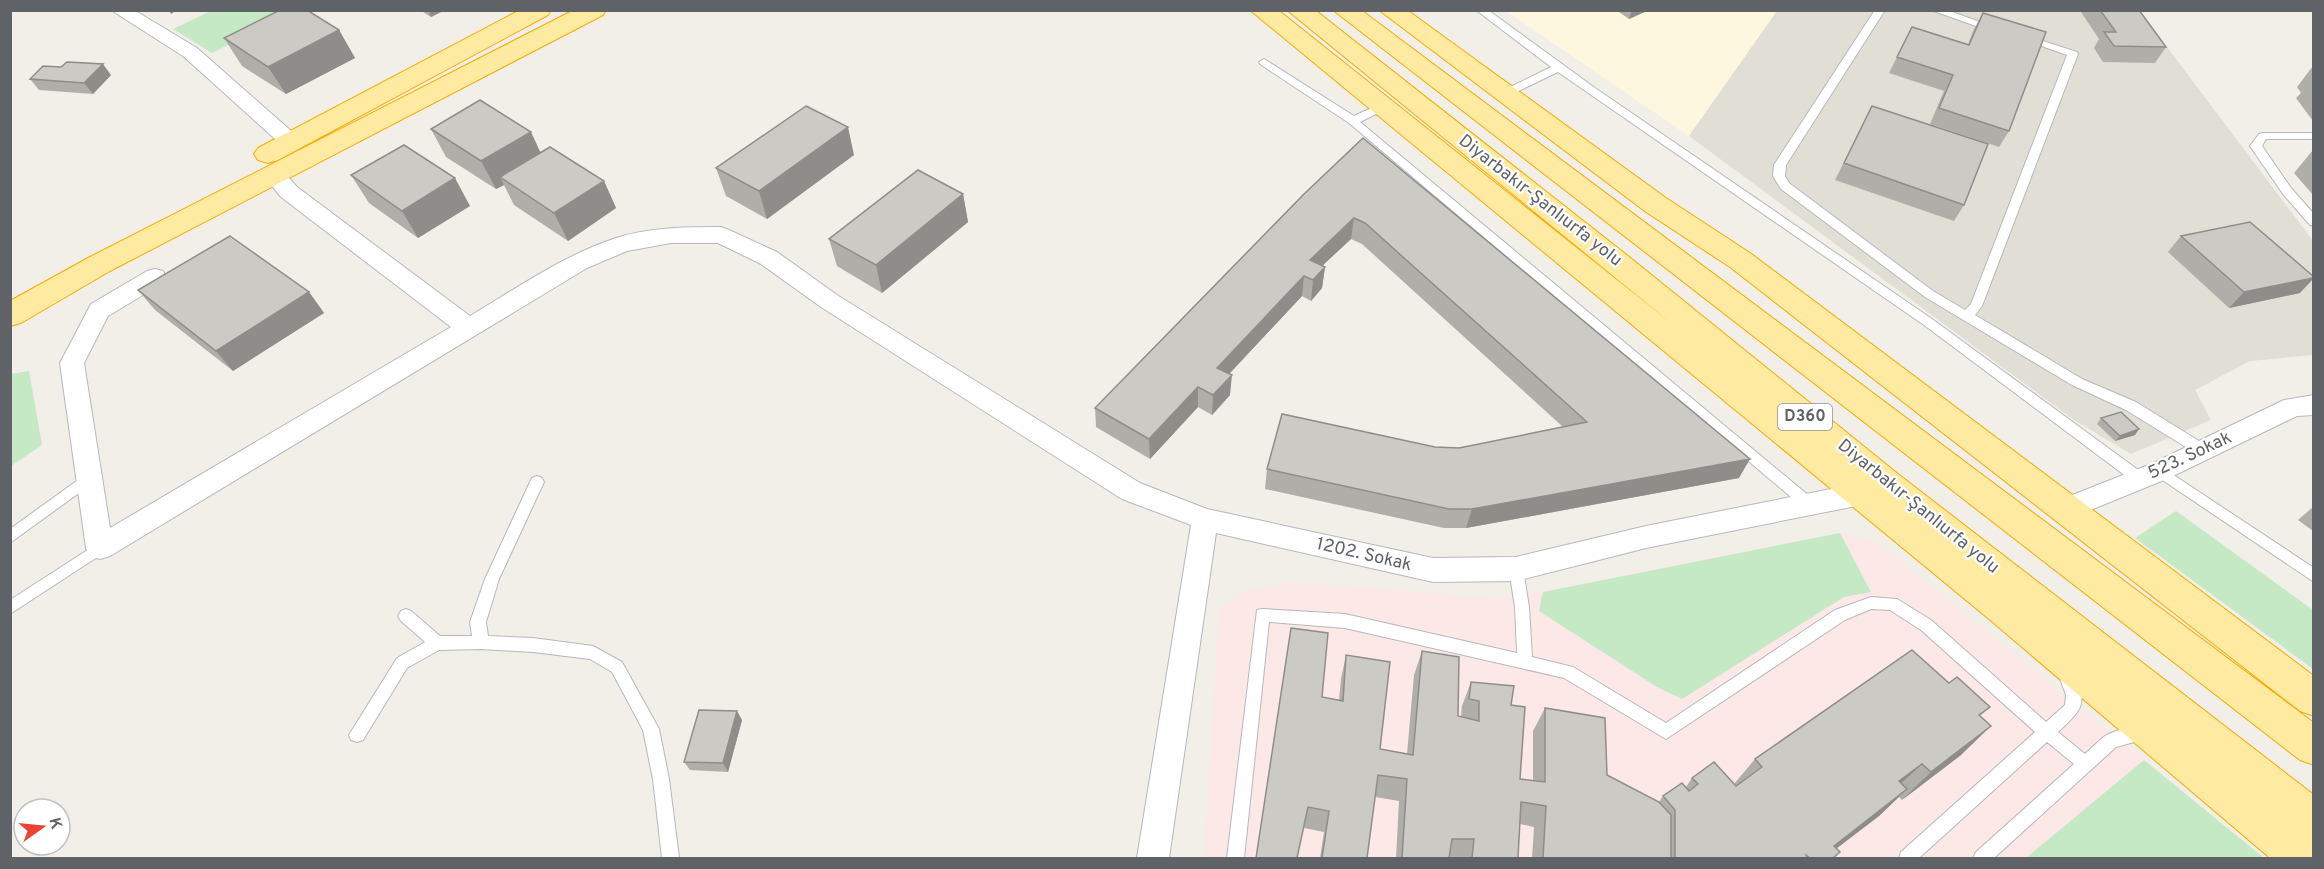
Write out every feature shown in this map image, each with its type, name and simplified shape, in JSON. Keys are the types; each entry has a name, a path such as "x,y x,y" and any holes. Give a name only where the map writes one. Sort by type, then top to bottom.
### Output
{"highway":[{"path":"321,124 371,82 508,10"},
{"path":"10,289 539,10"},
{"path":"10,315 100,264 594,10"},
{"path":"1262,10 1606,286 1874,489 2061,657 2301,858"},
{"name":"Diyarbakır-Şanlıurfa yolu","path":"1299,10 1623,267 1874,489 2313,821"},
{"name":"Diyarbakır-Şanlıurfa yolu","path":"1345,10 2313,747"},
{"path":"1390,10 1502,95 1656,205 1740,260 2313,699"},
{"path":"1656,205 2020,524"}],"street":[{"path":"120,10 190,52 291,142"},
{"path":"274,175 289,192 468,327"},
{"name":"1202. Sokak","path":"100,548 579,262 622,244 671,236 721,235 769,258 829,302 1131,491 1205,519 1433,570 1516,569 1646,537 1874,489"},
{"path":"100,548 72,363 99,310 155,277"},
{"name":"523. Sokak","path":"2066,509 2150,475 2294,407 2313,405"},
{"path":"1153,858 1205,519"}],"lane":[{"path":"1481,10 1557,68 2150,475 2313,576"},
{"path":"1880,10 1780,165 1779,176 1785,186 1929,294 2077,382 2131,406 2202,450"},
{"path":"1936,10 2073,54 1976,306 1966,317"},
{"path":"1264,62 1353,121 1809,504"},
{"path":"1502,95 1557,68"},
{"path":"1353,121 1382,107"},
{"path":"2313,136 2263,136 2256,146 2287,191 2313,222"},
{"path":"10,537 89,478"},
{"path":"481,642 478,622 492,579 537,482"},
{"path":"10,608 100,548"},
{"path":"1516,569 1522,607 1525,662"},
{"path":"1235,858 1262,615 1345,621 1568,672 1666,732 1840,615 1871,603 1892,604 1926,625 2046,732 2086,764"},
{"path":"406,616 437,643"},
{"path":"357,735 402,663 437,643 481,642 533,645 593,653 617,667 651,729 662,779 671,858"},
{"path":"1907,858 2073,708 2074,694 2061,657"},
{"path":"1982,858 2111,741 2149,732"}],"shaded area":[{"path":"1506,11 1777,11 1689,136"},
{"path":"1777,11 2140,11 2313,241 2313,355 2250,361 2195,390 2211,420 2131,454 2074,420 1689,136"},
{"path":"1840,533 1880,544 2264,858 1204,858 1219,609 1243,591 1292,582 1503,599"}],"green space":[{"path":"211,11 293,11 212,53 173,29"},
{"path":"29,371 42,445 11,466 11,374"},
{"path":"2176,511 2313,610 2313,669 2135,538"},
{"path":"1840,533 1871,592 1844,597 1682,699 1657,687 1539,611 1543,592"},
{"path":"2144,760 2264,858 2026,858"}],"building":[{"path":"280,10 307,10 339,30 268,67 224,38"},
{"path":"2100,10 2139,10 2166,47 2114,46 2104,32 2116,32"},
{"path":"1983,13 2046,32 2009,131 1939,108 1953,75 1897,57 1912,27 1969,45"},
{"path":"67,62 103,64 84,83 30,79 43,66 61,67"},
{"path":"480,100 531,132 481,161 431,129"},
{"path":"806,106 848,127 759,191 716,168"},
{"path":"1872,106 1988,144 1964,205 1844,163"},
{"path":"1363,138 1750,459 1472,509 1449,509 1267,469 1282,414 1435,447 1459,448 1587,422 1365,223 1354,218 1310,260 1325,267 1313,280 1304,276 1217,368 1232,375 1213,395 1198,387 1149,439 1095,408 1304,194"},
{"path":"404,145 455,178 402,211 351,175"},
{"path":"550,147 604,181 554,213 500,177"},
{"path":"918,170 963,194 876,265 829,239"},
{"path":"2250,222 2313,278 2244,292 2181,236"},
{"path":"230,236 309,292 216,351 138,290"},
{"path":"2121,412 2139,429 2120,436 2101,418"},
{"path":"1291,628 1328,633 1322,697 1343,701 1346,655 1390,662 1380,749 1413,755 1422,651 1459,657 1458,716 1479,721 1479,701 1469,699 1471,682 1514,686 1511,705 1525,707 1520,779 1545,782 1545,708 1605,718 1607,775 1659,802 1671,815 1671,858 1543,858 1546,806 1521,802 1518,858 1472,858 1474,839 1452,839 1449,858 1402,858 1407,779 1378,775 1367,858 1322,858 1329,811 1308,807 1297,858 1256,858"},
{"path":"1912,650 1949,683 1957,677 1990,707 1979,715 1991,726 1931,772 1922,764 1899,781 1907,789 1834,846 1840,852 1833,858 1810,858 1806,855 1807,858 1675,858 1675,810 1663,796 1682,783 1689,791 1698,784 1692,778 1714,762 1736,786 1762,767 1755,759"},
{"path":"699,710 737,711 723,763 684,762"}]}
